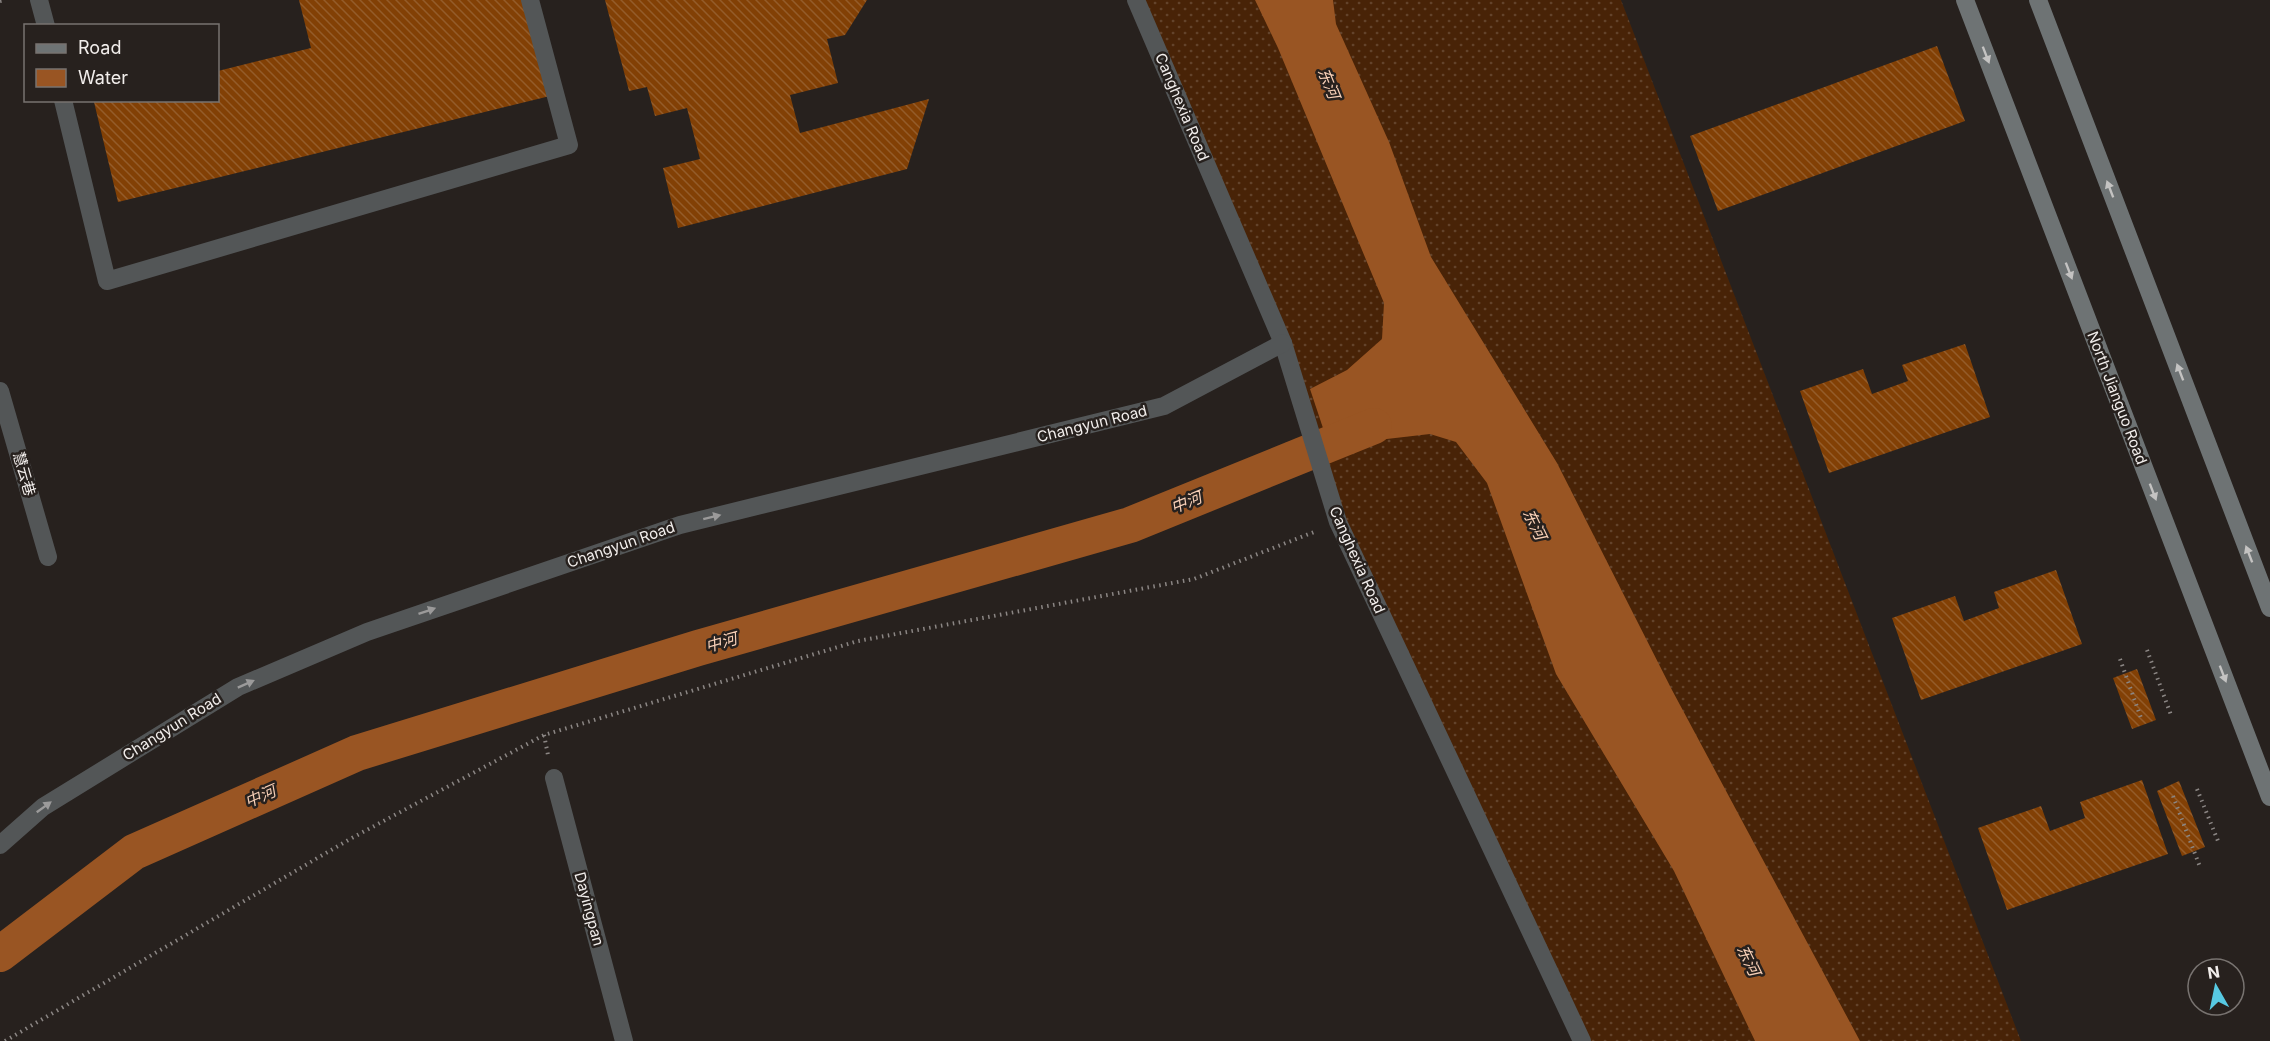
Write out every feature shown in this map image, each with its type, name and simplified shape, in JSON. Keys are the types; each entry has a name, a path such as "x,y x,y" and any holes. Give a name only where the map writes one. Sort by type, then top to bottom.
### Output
{"main road":[{"name":"North Jianguo Road","path":"1965,0 2270,797"},
{"path":"2038,0 2270,608"}],"street":[{"path":"39,0 45,24"},
{"path":"63,102 107,281 569,145 530,0"},
{"name":"Canghexia Road","path":"1137,0 1283,343 1338,522 1582,1041"},
{"name":"Changyun Road","path":"0,845 42,807 238,687 367,632 680,525 1164,406 1283,343"},
{"name":"慧云巷","path":"0,391 48,557"},
{"name":"Dayingpan","path":"554,778 624,1041"}],"path":[{"path":"0,1 5,0"},
{"path":"4,1041 350,839 543,735 858,641 1194,579 1338,522"},
{"path":"2147,650 2171,715"},
{"path":"2120,659 2141,718"},
{"path":"2197,789 2218,841"},
{"path":"2173,796 2200,867"}],"shaded area":[{"path":"1136,0 1621,0 2021,1041 1582,1041 1338,522 1283,343"}],"water":[{"name":"东河","path":"1255,0 1333,0 1336,24 1389,142 1431,257 1557,463 1672,690 1860,1041 1755,1041 1674,871 1556,674 1487,483 1456,442 1430,434 1378,440 1332,455 1310,389 1347,370 1382,339 1384,303 1278,48"}],"building":[{"path":"299,0 527,0 550,96 118,202 94,102 219,102 219,71 311,48"},
{"path":"605,0 867,0 845,35 827,39 838,83 790,95 800,133 929,99 907,169 678,228 663,168 700,159 687,108 655,116 647,87 629,91"},
{"path":"1937,46 1965,121 1718,211 1690,136"},
{"path":"1965,344 1990,417 1829,473 1800,391 1863,369 1872,394 1908,381 1902,365"},
{"path":"2056,570 2082,644 1921,700 1892,618 1955,596 1964,621 1999,608 1994,592"},
{"path":"2137,669 2156,720 2132,729 2113,678"},
{"path":"2142,780 2168,854 2007,910 1978,828 2041,806 2050,831 2085,818 2080,802"},
{"path":"2179,781 2205,847 2182,856 2157,791"}],"waterway":[{"name":"中河","path":"0,954 134,852 357,753 698,648 1130,525 1374,426"}]}
